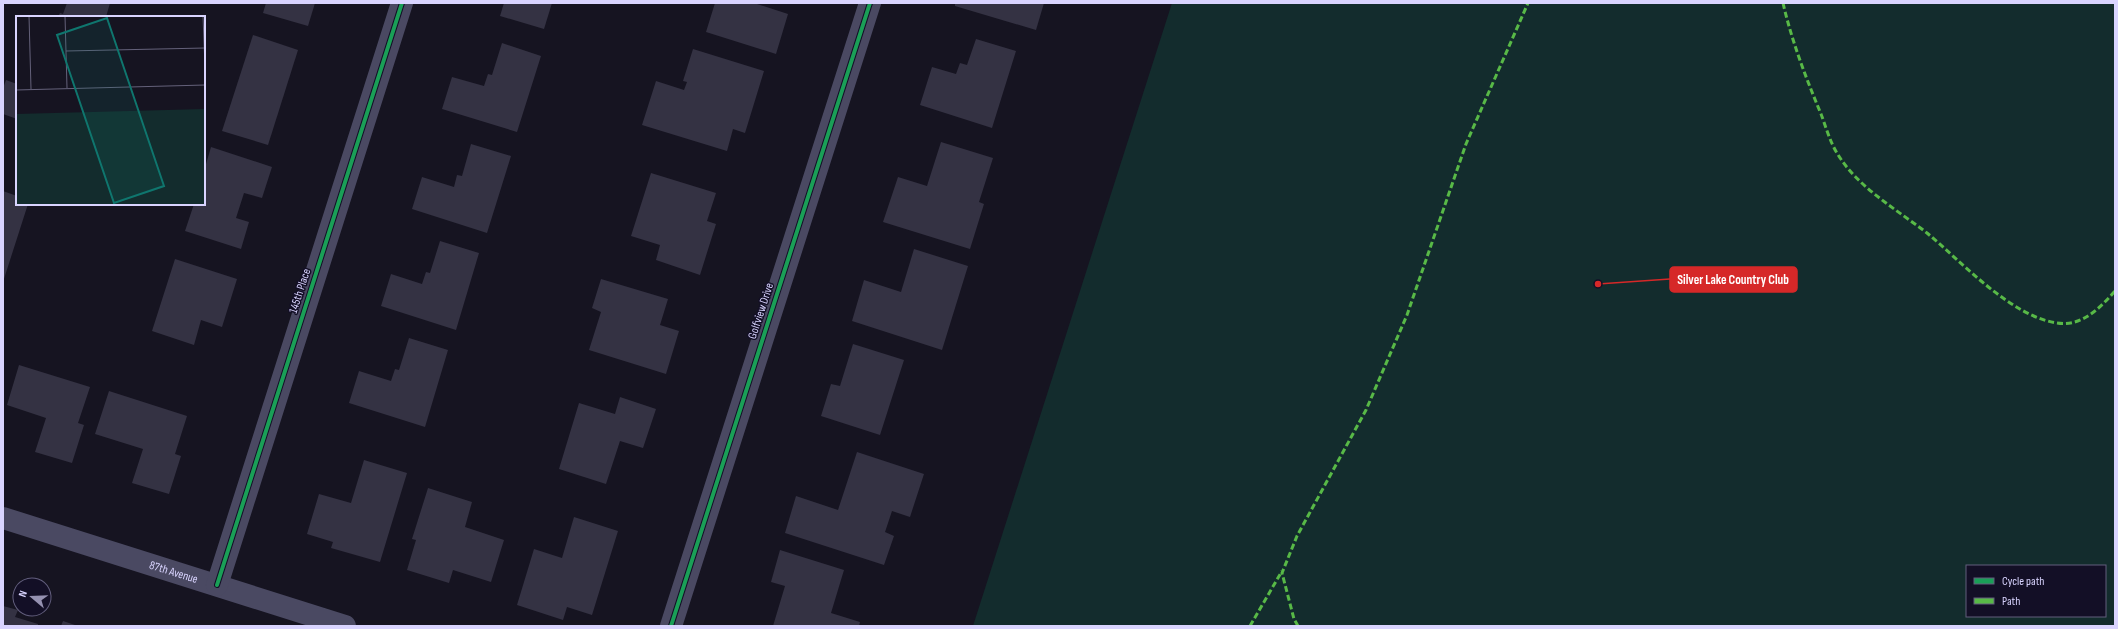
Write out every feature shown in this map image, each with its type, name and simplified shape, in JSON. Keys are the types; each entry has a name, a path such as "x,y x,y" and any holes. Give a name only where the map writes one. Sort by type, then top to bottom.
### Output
{"street":[{"name":"145th Place","path":"217,585 402,3"},
{"name":"Golfview Drive","path":"671,626 870,3"},
{"name":"87th Avenue","path":"3,518 345,626"}],"green space":[{"path":"1172,3 2115,3 2115,626 973,626"}],"building":[{"path":"67,3 110,3 106,16 58,16 60,13 63,14"},
{"path":"266,3 315,3 308,26 263,13"},
{"path":"504,3 552,3 544,29 500,16"},
{"path":"715,3 758,3 757,4 788,14 776,54 706,32"},
{"path":"955,3 1044,3 1036,30 955,6"},
{"path":"253,35 298,50 268,145 222,131"},
{"path":"976,39 1016,51 992,128 920,105 932,67 956,74 960,63 967,65"},
{"path":"502,43 541,56 517,132 442,109 452,77 484,86 488,74 492,75"},
{"path":"693,49 764,71 745,133 733,129 727,151 642,125 656,81 684,90 687,82 683,81"},
{"path":"6,80 16,84 16,119 3,114 3,88"},
{"path":"941,142 993,158 979,202 984,204 970,249 883,222 898,177 927,186"},
{"path":"471,144 511,156 487,233 412,209 422,177 454,187 457,175 462,176"},
{"path":"211,147 272,167 262,198 244,193 236,218 249,222 241,249 185,231 194,205 205,205 205,168"},
{"path":"651,173 716,193 707,221 716,224 700,275 656,260 660,245 631,236"},
{"path":"3,191 16,196 16,205 28,205 3,282"},
{"path":"440,241 479,253 456,330 381,306 391,274 422,284 426,272 430,273"},
{"path":"914,249 968,266 942,350 852,321 864,280 901,292"},
{"path":"175,259 237,279 222,327 201,320 194,345 152,331"},
{"path":"601,279 668,299 660,325 679,331 666,374 589,350 601,312 592,308"},
{"path":"409,338 448,350 425,427 349,403 359,371 391,381 395,369 399,370"},
{"path":"853,344 904,360 880,435 821,416 831,384 840,386"},
{"path":"19,365 90,387 78,423 84,425 72,463 35,452 46,418 7,405"},
{"path":"109,391 187,416 175,454 181,456 169,494 132,483 143,449 95,434"},
{"path":"620,397 656,409 643,448 620,441 606,484 559,469 579,403 615,414"},
{"path":"857,452 924,474 910,517 892,511 885,532 894,536 884,565 785,533 796,496 838,510"},
{"path":"364,460 407,473 380,562 331,548 333,542 307,534 319,494 351,503"},
{"path":"428,488 472,502 465,527 504,540 491,582 453,570 449,583 407,570 416,540 412,539"},
{"path":"574,517 618,531 592,615 567,607 563,620 517,605 534,549 562,558"},
{"path":"780,550 844,570 831,613 860,622 859,626 773,626 785,586 771,582"},
{"path":"3,606 12,608 12,617 38,624 38,626 3,626"},
{"path":"63,621 78,626 61,626"}],"marked path":[{"path":"1298,626 1294,619 1282,573 1297,536 1366,410 1407,315 1466,144 1528,3"},
{"path":"1783,3 1800,60 1832,144 1845,165 1866,187 1927,233 2004,299 2039,318 2057,323 2074,322 2097,310 2115,291"},
{"path":"1250,626 1282,571"}],"cycle path":[{"path":"217,585 402,3"},
{"path":"671,626 870,3"}],"place":[{"name":"Silver Lake Country Club","path":"1598,284"}]}
